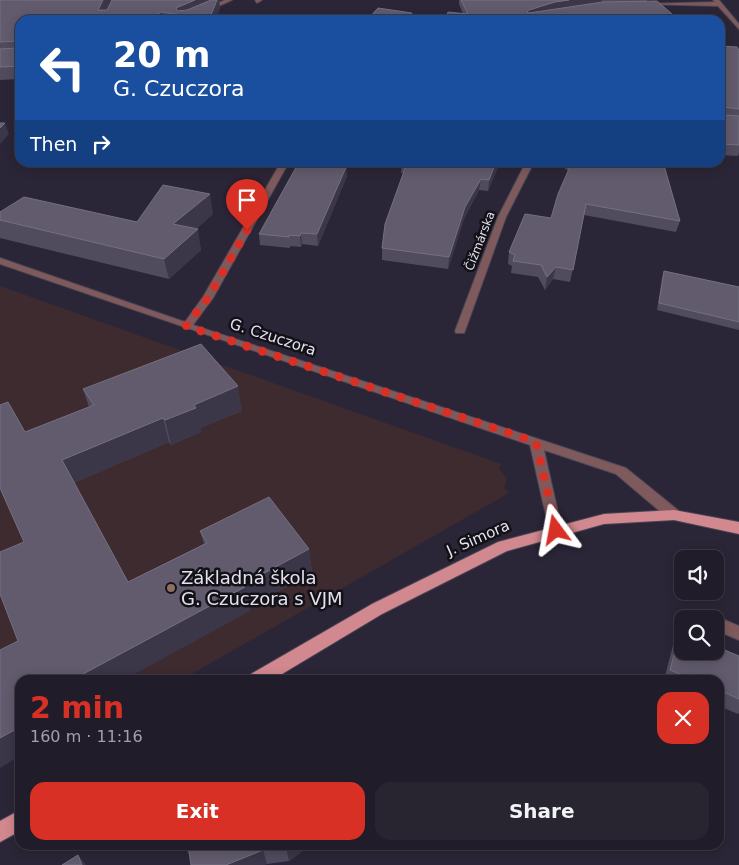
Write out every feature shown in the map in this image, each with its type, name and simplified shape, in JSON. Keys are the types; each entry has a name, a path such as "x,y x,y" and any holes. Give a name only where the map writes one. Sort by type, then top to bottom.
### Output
{"main road":[{"name":"J. Simora","path":"265,675 377,609 503,546 556,530 604,519 674,515 739,528"},
{"path":"0,832 15,823"}],"street":[{"path":"194,15 229,0"},
{"path":"639,4 718,2 739,27"},
{"path":"392,13 401,15"},
{"path":"186,326 208,298 282,167"},
{"name":"Čižmárska","path":"460,331 502,216 527,167"},
{"name":"G. Czuczora","path":"0,262 621,471 674,515"},
{"path":"536,442 556,530"},
{"path":"724,627 739,633"}],"shaded area":[{"name":"Základná škola G. Czuczora s VJM","path":"0,286 501,464 499,468 507,479 504,488 509,493 190,675 15,675 15,702 0,768"}],"building":[{"path":"0,0 103,0 98,10 107,10 112,0 195,0 176,8 178,11 187,10 211,0 217,0 211,15 180,15 162,12 154,15 15,15 15,41 0,42"},
{"path":"461,0 569,0 529,10 527,12 529,13 603,2 657,1 673,15 447,15 448,12 468,14"},
{"path":"378,8 412,13 411,15 372,15"},
{"path":"725,46 737,47 739,50 739,109 725,107"},
{"path":"15,48 15,66 0,67 0,49"},
{"path":"725,115 739,116 739,145 725,144"},
{"path":"296,167 346,167 317,234 301,233 300,236 289,235 289,237 259,234"},
{"path":"406,167 494,167 489,180 481,179 465,207 449,257 382,248 385,224"},
{"path":"570,167 664,167 680,221 586,204 573,270 556,267 547,277 541,265 513,261 515,255 509,252 525,214 551,218 558,194"},
{"path":"163,185 210,194 173,224 198,229 164,259 0,220 0,212 24,197 137,222"},
{"path":"664,271 739,287 739,322 659,303"},
{"path":"201,344 238,386 194,405 196,408 165,420 163,418 62,460 128,582 207,543 200,531 269,497 309,549 242,585 245,587 81,675 15,675 15,730 0,738 0,650 18,641 0,594 0,552 24,542 0,488 0,405 8,402 25,432 94,405 83,389"},
{"path":"724,650 739,656 739,699 724,692 724,675 682,675 670,670 674,655 674,660 724,660"},
{"path":"189,850 263,850 226,865 191,865"},
{"path":"78,855 82,865 62,865"}],"place":[{"name":"Základná škola G. Czuczora s VJM","path":"171,588"}],"route":[{"path":"247,230 208,298 186,326 536,442 556,530"}]}
